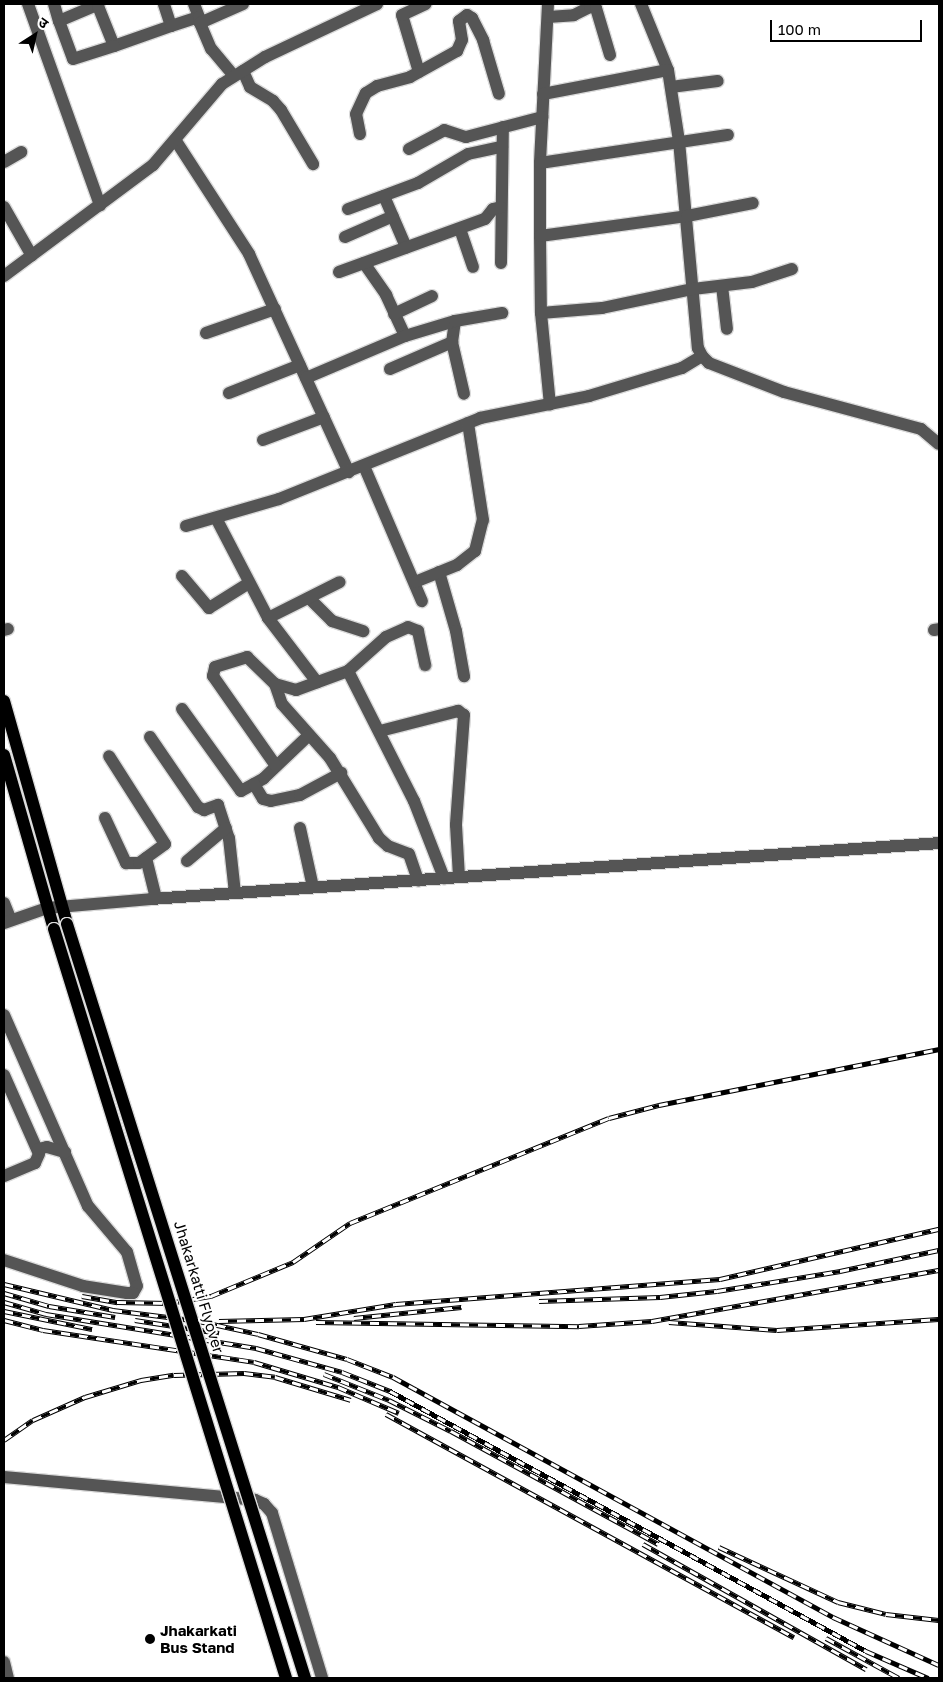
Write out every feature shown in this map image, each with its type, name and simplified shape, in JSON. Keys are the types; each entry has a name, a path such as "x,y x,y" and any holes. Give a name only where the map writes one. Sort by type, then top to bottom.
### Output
{"main road":[{"name":"Jhakarkatti Flyover","path":"4,700 67,924 304,1678"},
{"path":"4,755 47,908 286,1678"}],"street":[{"path":"28,4 100,205"},
{"path":"54,4 74,59 172,26 200,20 243,4"},
{"path":"164,4 172,26"},
{"path":"194,4 211,49 250,87 273,101 281,110 313,164"},
{"path":"419,72 402,15 426,4"},
{"path":"548,4 540,163 540,236 541,313 550,405"},
{"path":"641,4 668,70 671,87 687,216 698,348 702,356 709,362 784,392 921,429 939,444"},
{"path":"59,21 99,5 114,46"},
{"path":"4,276 153,165 176,141 204,102 238,74 372,5"},
{"path":"548,17 574,15 590,7 596,8 610,55"},
{"path":"360,134 356,114 366,93 376,86 419,72 457,51 462,40 459,21 470,16 483,40 499,94"},
{"path":"543,94 668,70"},
{"path":"671,87 718,81"},
{"path":"409,149 444,130 466,137 542,116"},
{"path":"501,263 502,127"},
{"path":"540,163 728,135"},
{"path":"176,141 239,236 276,309 349,472"},
{"path":"348,209 423,181 468,154 502,147"},
{"path":"4,162 21,152"},
{"path":"384,196 406,247"},
{"path":"540,236 687,216 753,203"},
{"path":"4,207 32,256"},
{"path":"339,272 460,229 484,219 493,209 501,207"},
{"path":"344,238 393,216"},
{"path":"460,229 473,267"},
{"path":"364,263 386,295 405,336"},
{"path":"541,313 602,308 693,289 761,280 792,268"},
{"path":"722,286 727,330"},
{"path":"394,314 432,296"},
{"path":"206,333 276,309"},
{"path":"306,378 405,336 455,321 502,313"},
{"path":"455,321 452,342 464,394"},
{"path":"390,369 452,342"},
{"path":"186,526 247,510 492,415 550,405 682,368 702,356"},
{"path":"229,393 300,365"},
{"path":"263,440 324,417"},
{"path":"415,582 470,557 481,530 482,506 468,423"},
{"path":"364,466 422,601"},
{"path":"216,518 268,618 317,682"},
{"path":"439,572 456,631 464,676"},
{"path":"182,576 209,608 249,583"},
{"path":"268,618 340,582"},
{"path":"309,598 332,621 363,631"},
{"path":"275,684 301,690 348,671 386,637 413,627 420,636 425,666"},
{"path":"276,766 213,673 215,667 247,657 275,684 282,704 341,773 379,838 388,846 409,854 418,880"},
{"path":"348,671 380,730 414,801 444,878"},
{"path":"182,709 241,791 254,784 276,766 308,736"},
{"path":"380,730 458,711 464,715 456,816 459,877"},
{"path":"150,738 198,807 204,810 218,805 226,828 235,893"},
{"path":"105,818 126,863 134,865 165,844 109,756"},
{"path":"254,784 263,799 271,801 300,795 341,773"},
{"path":"187,861 226,828"},
{"path":"300,828 313,887"},
{"path":"4,903 8,922 47,908 156,898 939,843"},
{"path":"146,858 156,898"},
{"path":"4,1014 88,1206 131,1258 136,1290 127,1293 83,1286 4,1260"},
{"path":"4,1075 8,1090 38,1149 35,1163 4,1176"},
{"path":"38,1149 47,1147 65,1152"},
{"path":"4,1477 255,1500 264,1504 272,1512 322,1678"},
{"path":"4,1662 8,1678"}],"railway":[{"path":"82,1296 117,1302 169,1303 211,1296 293,1262 350,1223 609,1118 659,1105 939,1049"},
{"path":"219,1321 304,1319 396,1304 720,1279 939,1229"},
{"path":"539,1301 660,1297 717,1291 840,1271 939,1250"},
{"path":"316,1322 579,1326 652,1321 939,1270"},
{"path":"4,1284 113,1310 199,1321 258,1334 347,1359 393,1377 833,1617 939,1665"},
{"path":"4,1293 49,1306 115,1317"},
{"path":"4,1302 46,1314 256,1348 342,1372 390,1391 866,1651 928,1678"},
{"path":"354,1318 461,1307"},
{"path":"4,1311 92,1329"},
{"path":"669,1322 777,1330 939,1319"},
{"path":"4,1320 43,1330 254,1362 338,1387 399,1413"},
{"path":"135,1320 219,1333"},
{"path":"4,1440 33,1420 85,1397 141,1380 174,1375 244,1373 275,1377 351,1400"},
{"path":"324,1374 389,1400 451,1431 658,1544"},
{"path":"386,1414 794,1637"},
{"path":"643,1544 866,1669"},
{"path":"719,1547 838,1602 886,1614 939,1620"},
{"path":"826,1638 899,1678"}],"place":[{"name":"Jhakarkati Bus Stand","path":"150,1639"}]}
